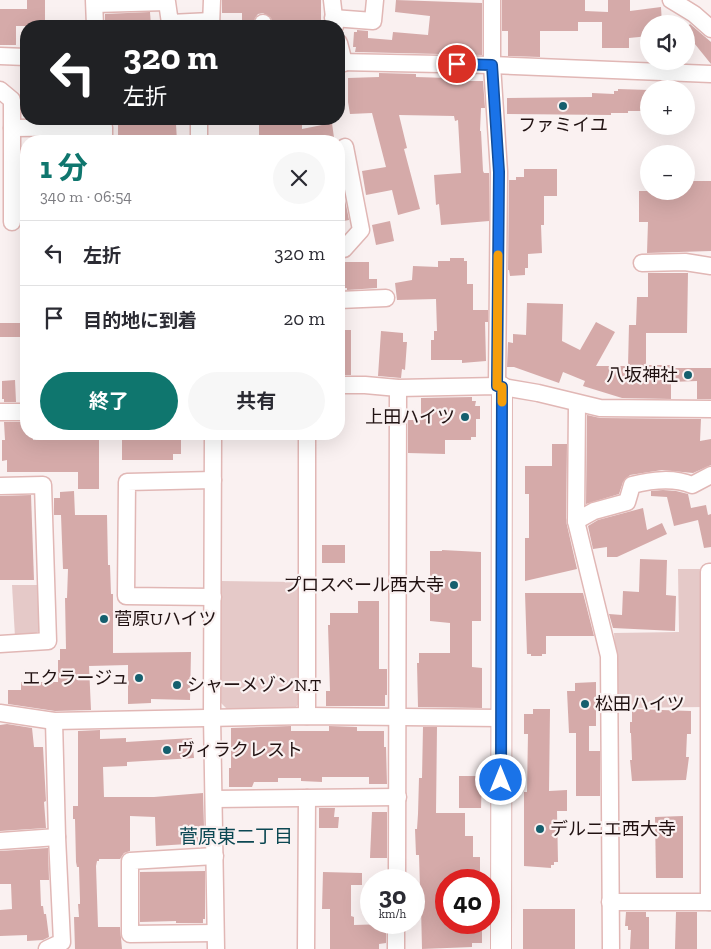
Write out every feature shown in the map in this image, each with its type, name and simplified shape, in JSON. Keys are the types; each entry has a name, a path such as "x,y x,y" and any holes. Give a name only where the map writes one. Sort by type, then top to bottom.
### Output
{"street":[{"path":"211,20 212,0"},
{"path":"332,0 334,20"},
{"path":"345,22 373,22 375,0"},
{"path":"492,0 492,65 499,172 501,949"},
{"path":"671,0 694,14 711,29"},
{"path":"95,20 95,2 167,2 170,20"},
{"path":"0,56 20,57"},
{"path":"345,63 492,65 711,74"},
{"path":"0,90 12,100 12,222"},
{"path":"12,128 104,127 104,135"},
{"path":"345,248 361,230 346,147"},
{"path":"642,263 685,262 711,266"},
{"path":"345,300 386,298"},
{"path":"345,385 398,388 500,386 600,408 711,409"},
{"path":"397,869 398,388"},
{"path":"577,403 576,521 609,656 611,949"},
{"path":"0,412 20,412"},
{"path":"213,440 212,716 214,799 215,856 216,941 130,934 130,861 215,856"},
{"path":"307,440 307,716"},
{"path":"576,521 594,512 627,502 632,485 653,480 683,482 692,486 711,475"},
{"path":"213,480 127,482 126,596 213,597"},
{"path":"0,486 43,485 48,640 0,644"},
{"path":"610,902 710,902 709,572 711,572"},
{"path":"0,713 54,721 212,716 501,718"},
{"path":"47,949 62,942 54,721"},
{"path":"214,799 398,797"},
{"path":"306,949 307,798"},
{"path":"0,841 57,837"},
{"path":"396,934 396,949"}],"shaded area":[{"path":"678,569 703,569 705,707 619,708 614,633 679,632"},
{"path":"221,581 301,582 300,703 291,712 229,711 220,702"},
{"path":"12,585 40,585 42,629 31,637 15,637"}],"building":[{"path":"27,0 45,0 45,20 20,20 20,26 16,26 16,45 0,45 0,9 27,9"},
{"path":"222,0 321,0 321,20 272,20 263,13 258,14 254,20 242,20 242,13 222,13"},
{"path":"396,0 482,3 482,55 355,52 356,47 353,47 354,32 357,32 357,30 368,31 368,38 392,40 393,32 428,35 430,16 395,12"},
{"path":"502,0 585,0 585,11 608,12 608,0 630,0 630,11 661,7 661,15 640,15 640,37 629,38 629,48 602,48 602,22 578,22 578,31 540,31 540,57 508,56 508,31 502,31"},
{"path":"150,12 151,20 105,20 105,14"},
{"path":"695,28 711,42 711,64 695,44"},
{"path":"379,73 416,74 416,77 448,78 450,81 483,81 485,108 481,108 480,131 483,171 484,173 489,173 489,221 441,225 439,204 436,205 434,175 461,173 458,120 455,121 454,116 399,115 407,148 404,149 420,209 398,215 392,190 366,195 362,171 386,167 372,113 350,114 348,78 379,77"},
{"path":"618,89 640,90 640,111 611,113 611,115 507,114 507,98 592,97 592,93 614,94 614,91 618,91"},
{"path":"118,125 176,125 177,135 118,135"},
{"path":"259,125 302,125 302,129 332,125 334,135 259,135"},
{"path":"524,169 557,169 557,196 544,196 544,225 541,225 542,253 528,254 528,268 525,268 525,275 510,276 508,270 509,180 516,180 516,177 524,177"},
{"path":"695,181 711,181 711,251 647,253 648,222 639,222 639,191 640,200 695,200"},
{"path":"345,200 349,220 345,221"},
{"path":"390,221 394,241 376,245 372,225"},
{"path":"450,258 464,258 464,261 467,261 467,284 473,284 473,310 488,310 488,322 485,322 486,361 462,363 462,360 431,360 431,340 434,340 434,331 437,331 436,299 397,300 395,283 412,280 413,266 438,267 438,261 450,261"},
{"path":"345,262 369,262 369,279 377,279 377,288 347,290 345,288"},
{"path":"648,273 688,273 687,333 646,333 646,365 671,365 671,368 711,368 711,399 697,399 697,381 671,382 671,399 622,398 583,386 585,381 563,372 559,383 514,367 507,367 508,342 513,343 513,334 526,335 527,303 563,304 562,341 580,350 596,322 615,332 596,366 628,366 629,325 636,325 637,297 648,297"},
{"path":"0,323 20,323 20,337 0,337"},
{"path":"345,330 351,330 351,375 345,375"},
{"path":"381,331 403,333 403,342 407,342 405,370 402,369 401,378 378,376"},
{"path":"15,380 16,402 4,402 4,399 2,399 2,381"},
{"path":"472,397 472,401 476,401 475,406 480,406 480,419 476,419 476,437 471,437 471,440 445,440 445,454 408,453 408,420 421,420 421,398"},
{"path":"587,415 600,418 701,419 700,441 711,439 711,465 693,473 662,470 630,475 623,482 619,494 586,504"},
{"path":"4,422 20,422 20,440 99,440 99,489 78,489 78,472 7,472 7,460 2,461 2,440 5,440"},
{"path":"122,440 181,440 181,454 173,454 173,460 122,460"},
{"path":"552,444 567,444 566,521 577,569 525,581 525,538 529,538 529,494 525,494 525,466 552,466"},
{"path":"663,490 688,494 691,508 706,505 708,515 711,514 711,547 704,548 698,520 674,526 667,497 651,496 651,491"},
{"path":"74,491 75,515 107,515 108,565 110,565 111,594 113,594 113,653 191,652 190,700 151,699 151,703 128,704 128,665 89,666 91,710 55,711 8,704 8,690 21,690 21,682 58,682 60,649 66,649 65,598 67,598 68,569 63,569 61,515 54,515 54,498 60,498 60,492"},
{"path":"31,495 34,580 0,580 0,496"},
{"path":"643,508 647,530 662,523 667,534 617,557 607,557 607,547 593,549 588,526 598,520"},
{"path":"322,545 345,545 345,563 322,563"},
{"path":"430,551 481,552 481,621 472,621 472,667 482,668 482,708 418,707 417,663 419,663 419,653 450,653 450,623 430,621"},
{"path":"640,559 667,560 666,595 676,596 675,631 613,628 609,614 622,615 623,591 639,592"},
{"path":"525,593 583,593 594,636 546,636 546,654 531,656 531,654 527,654"},
{"path":"358,601 379,601 379,669 387,669 385,706 326,706 326,691 330,691 328,625 330,625 330,613 358,613"},
{"path":"596,682 596,726 589,726 589,751 600,751 600,796 576,796 576,733 569,733 567,691 575,691 575,683"},
{"path":"533,709 550,709 549,791 567,790 567,811 557,811 558,862 554,862 551,868 524,866 524,792 527,792 528,734 524,734 524,714 533,714"},
{"path":"632,709 691,711 691,734 687,734 686,757 689,757 686,780 632,781 630,722 632,722"},
{"path":"7,724 32,728 34,747 43,747 46,828 0,831 0,725"},
{"path":"291,726 291,731 329,731 329,726 357,727 357,731 384,731 387,784 369,784 369,777 322,777 322,782 301,781 301,778 278,778 278,782 254,782 252,787 229,787 231,728"},
{"path":"423,727 437,727 436,813 465,813 465,836 473,836 473,857 480,857 480,869 435,869 435,934 482,934 482,943 472,943 472,947 422,949 422,934 425,934 425,869 419,869 419,855 416,855 415,829 417,829 419,778 422,778"},
{"path":"100,730 100,739 126,738 126,742 192,738 194,758 127,762 127,766 103,767 104,797 154,797 203,793 204,827 201,827 202,843 156,846 155,817 130,816 130,851 124,853 120,859 99,859 96,866 98,927 120,927 122,949 75,949 74,917 79,917 78,904 80,904 79,867 77,867 76,862 75,819 73,819 73,806 78,806 78,731"},
{"path":"459,776 482,776 481,808 459,808"},
{"path":"319,808 335,808 334,817 339,817 338,828 319,828"},
{"path":"372,812 387,812 387,858 370,858"},
{"path":"683,816 683,878 656,878 655,817"},
{"path":"48,848 49,880 40,880 41,906 43,906 44,914 46,914 49,937 43,940 27,941 27,935 0,936 0,910 12,909 11,884 0,884 0,851"},
{"path":"205,871 205,919 203,919 203,923 176,923 176,921 140,922 140,872"},
{"path":"323,872 360,873 360,885 351,885 351,916 354,917 354,925 360,925 360,934 386,934 386,943 379,944 379,949 330,949 330,909 322,909"},
{"path":"523,909 575,909 575,949 523,949"},
{"path":"626,912 646,912 646,917 649,917 649,949 630,949 631,930 628,930 628,926 625,926"},
{"path":"676,912 697,912 697,949 675,949"}],"slow traffic":[{"path":"498,255 497,386 502,387 502,402"}],"place":[{"name":"ファミイユ","path":"563,106"},
{"name":"八坂神社","path":"688,375"},
{"name":"上田ハイツ","path":"465,417"},
{"name":"プロスペール西大寺","path":"454,585"},
{"name":"菅原Uハイツ","path":"104,619"},
{"name":"エクラージュ","path":"139,678"},
{"name":"シャーメゾンN.T","path":"177,685"},
{"name":"松田ハイツ","path":"585,704"},
{"name":"ヴィラクレスト","path":"167,750"},
{"name":"デルニエ西大寺","path":"540,829"}],"district":[{"name":"菅原東二丁目","path":"236,836"}],"route":[{"path":"457,64 492,65 498,154 497,386 502,387 501,780"}]}
